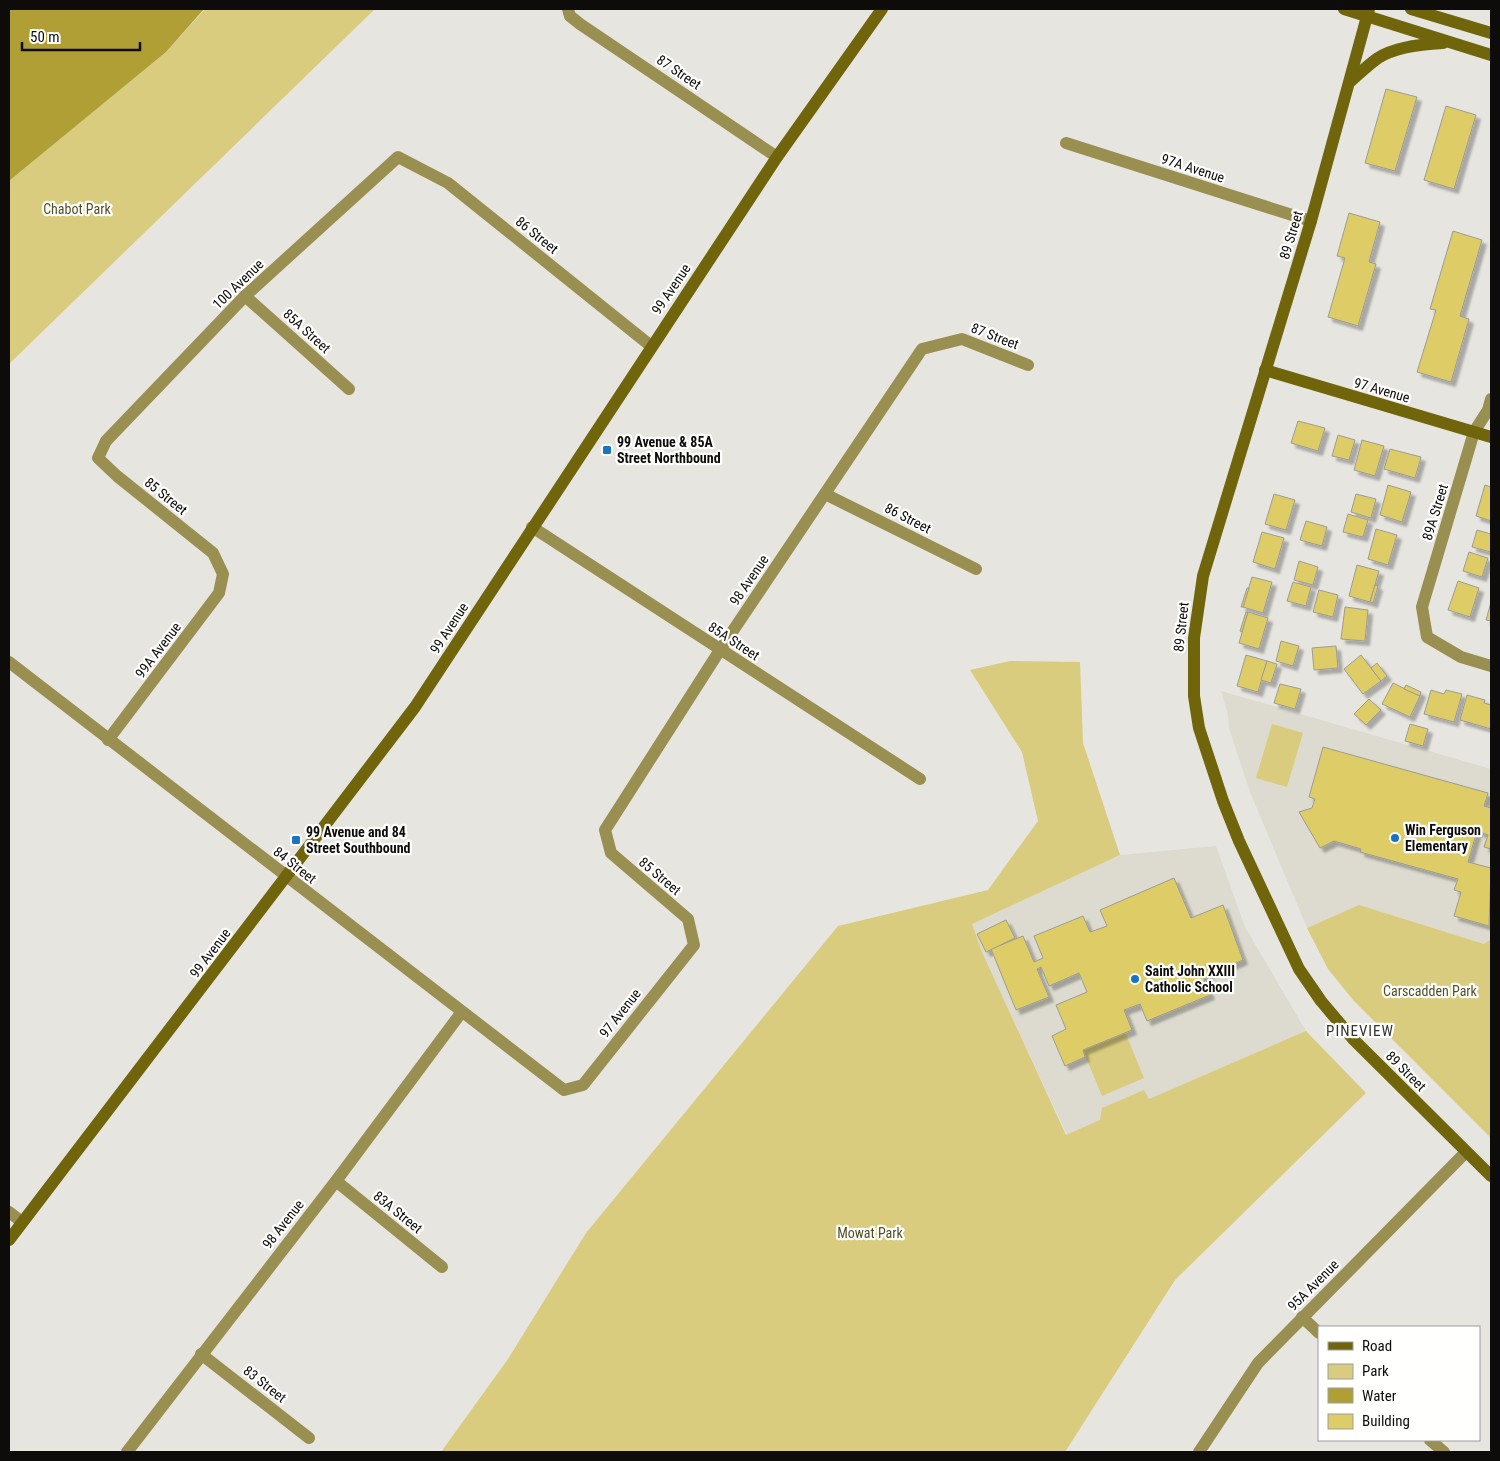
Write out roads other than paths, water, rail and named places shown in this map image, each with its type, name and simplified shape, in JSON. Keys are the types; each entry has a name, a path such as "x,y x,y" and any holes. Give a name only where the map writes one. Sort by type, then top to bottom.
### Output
{"street":[{"name":"87 Street","path":"568,9 570,16 580,24 777,156"},
{"name":"99 Avenue","path":"9,1240 287,878 415,707 777,156 882,9"},
{"path":"1344,9 1369,12 1450,43 1491,55"},
{"path":"1411,9 1491,33"},
{"name":"89 Street","path":"1369,12 1311,222 1199,595 1192,656 1194,696 1199,728 1209,761 1239,841 1298,969 1340,1024 1491,1176"},
{"path":"1351,82 1378,58 1388,53 1426,44 1450,43"},
{"name":"97A Avenue","path":"1066,143 1311,222"},
{"name":"100 Avenue","path":"106,441 245,296 398,156"},
{"name":"86 Street","path":"398,156 448,183 651,346"},
{"name":"85A Street","path":"245,296 349,389"},
{"name":"87 Street","path":"922,349 962,339 1028,365"},
{"name":"98 Avenue","path":"605,830 720,650 922,349"},
{"name":"97 Avenue","path":"1265,370 1491,437"},
{"name":"89A Street","path":"1491,399 1488,410 1474,432 1422,607 1427,637 1461,657 1491,666"},
{"name":"85 Street","path":"106,441 98,458 117,476 213,553 223,574"},
{"name":"86 Street","path":"825,494 976,569"},
{"name":"85A Street","path":"532,527 920,779"},
{"name":"99A Avenue","path":"108,740 219,593 223,574"},
{"name":"84 Street","path":"9,662 461,1013 564,1090"},
{"name":"85 Street","path":"605,830 611,853 688,919 694,945"},
{"name":"97 Avenue","path":"564,1090 583,1085 694,945"},
{"name":"98 Avenue","path":"127,1452 336,1180 461,1013"},
{"name":"95A Avenue","path":"1199,1452 1258,1364 1302,1317 1466,1152"},
{"name":"83A Street","path":"336,1180 442,1267"},
{"path":"9,1212 22,1222"},
{"path":"1302,1317 1318,1332"},
{"name":"83 Street","path":"201,1354 309,1438"},
{"path":"1431,1441 1444,1452"}],"water":[{"path":"9,9 204,9 166,52 9,181"}],"place":[{"name":"99 Avenue & 85A Street Northbound","path":"607,450"},
{"name":"Win Ferguson Elementary","path":"1395,838"},
{"name":"99 Avenue and 84 Street Southbound","path":"296,840"},
{"name":"Saint John XXIII Catholic School","path":"1135,979"}],"district":[{"name":"PINEVIEW","path":"1360,1031"}],"park label":[{"name":"Chabot Park","path":"77,209"},
{"name":"Carscadden Park","path":"1430,991"},
{"name":"Mowat Park","path":"870,1233"}]}
